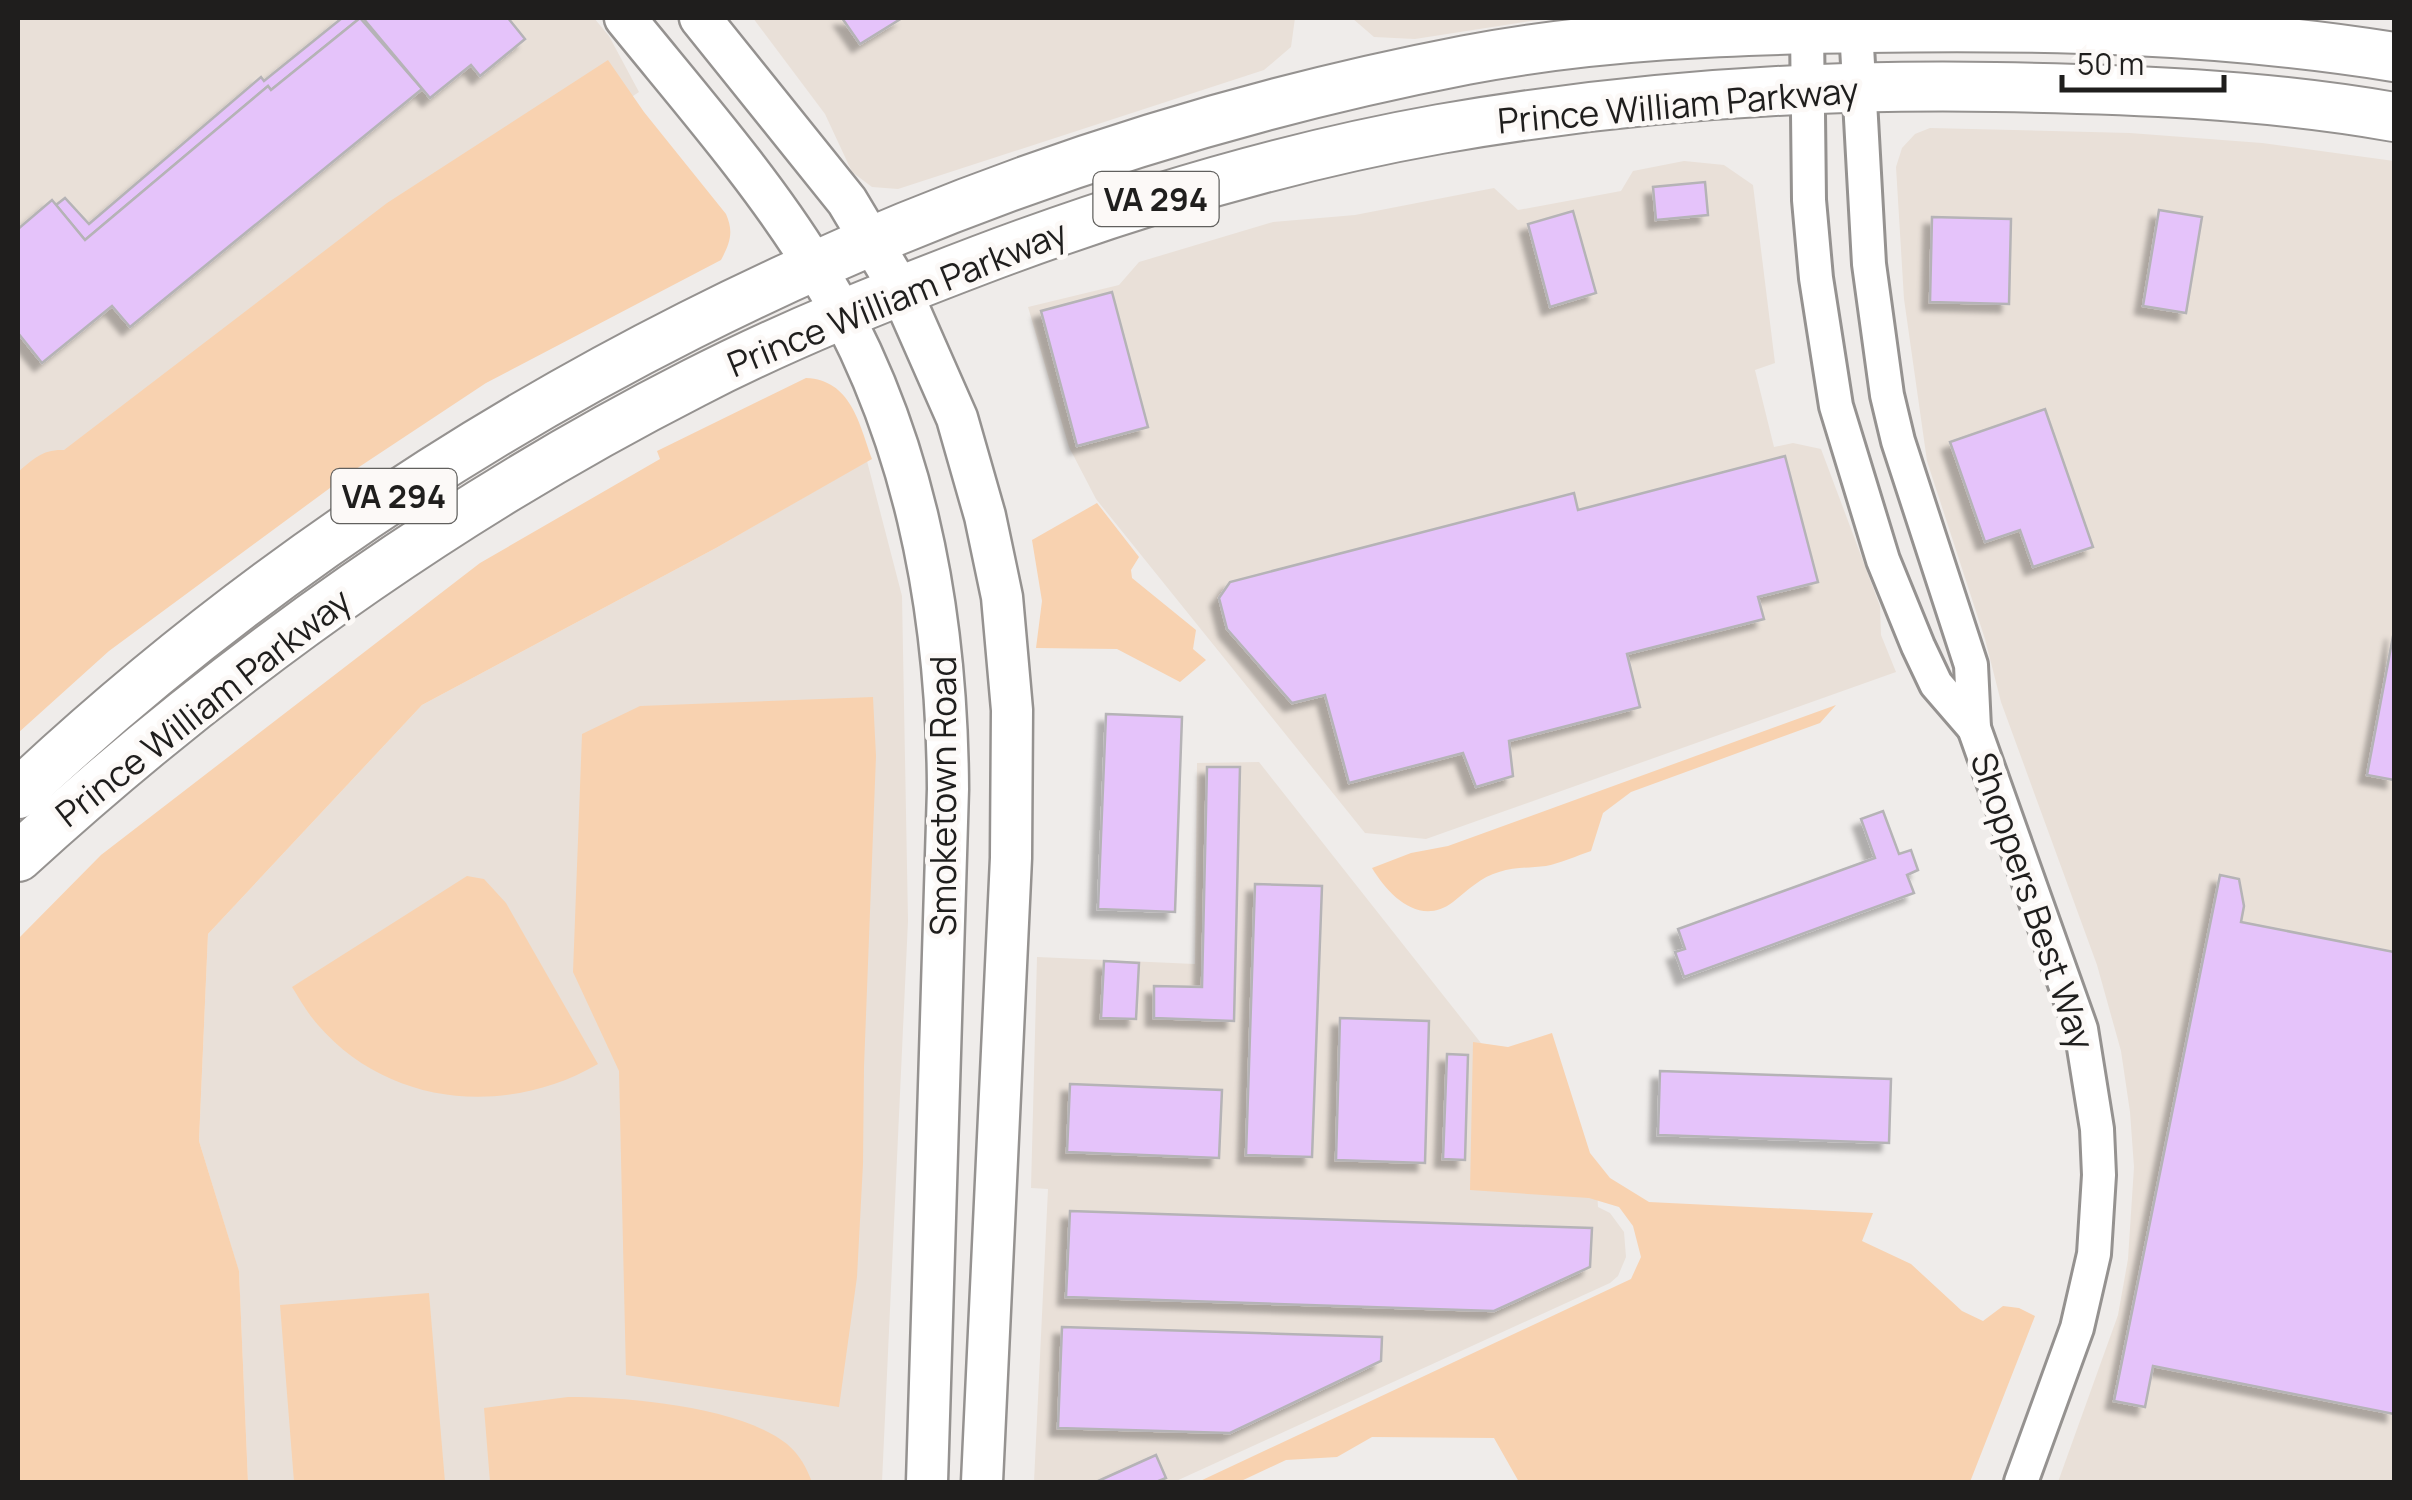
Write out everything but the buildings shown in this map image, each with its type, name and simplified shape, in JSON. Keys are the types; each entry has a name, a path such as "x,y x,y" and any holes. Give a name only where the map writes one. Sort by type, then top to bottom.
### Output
{"highway":[{"name":"Prince William Parkway","path":"18,794 153,674 250,597 442,465 665,337 976,199 1210,120 1338,86 1471,59 1617,39 1807,29 2093,28 2212,35 2394,57"},
{"name":"Prince William Parkway","path":"18,857 226,680 402,554 600,433 697,381 841,314 1070,226 1296,161 1429,132 1671,100 1858,86 2090,88 2212,96 2394,117"}],"main road":[{"name":"Smoketown Road","path":"626,18 816,267 841,314 894,437 931,574 946,694 948,789 927,1482"},
{"name":"Smoketown Road","path":"700,18 847,201 900,290 927,345 973,466 1002,598 1010,668 1012,858 982,1482"}],"street":[{"name":"Shoppers Best Way","path":"1856,28 1869,264 1887,395 1898,441 1971,664 1974,728 2082,1028 2097,1129 2099,1174 2094,1254 2077,1328 2021,1482"},
{"name":"Shoppers Best Way","path":"1807,29 1814,258 1836,406 1883,560 1918,646 1936,684 1974,728"}],"shaded area":[{"path":"18,18 594,18 609,36 639,92 293,323 18,585"},
{"path":"753,18 1295,18 1291,47 1264,70 898,189 872,187 852,172 825,114"},
{"path":"1352,18 1550,18 1415,39 1374,37"},
{"path":"608,60 644,112 726,214 730,237 721,260 486,383 353,471 109,651 18,733 18,472 44,453 64,450 387,203"},
{"path":"1930,128 2130,133 2262,143 2394,161 2394,1482 2058,1482 2118,1315 2128,1259 2134,1167 2130,1112 2121,1051 2097,965 2001,702 1985,639 1927,461 1904,299 1896,167 1902,148 1915,134"},
{"path":"1684,161 1724,165 1753,185 1775,363 1755,370 1774,447 1793,443 1821,449 1880,606 1881,635 1896,672 1426,839 1365,833 1096,499 1069,447 1028,307 1119,285 1139,262 1273,222 1355,215 1494,188 1518,210 1621,191 1633,171"},
{"path":"806,378 833,386 843,395 857,418 872,459 716,548 422,705 208,934 199,1141 239,1271 248,1482 18,1482 18,939 101,855 480,563 660,459 657,451"},
{"path":"867,461 902,596 908,921 882,1482 248,1482 239,1272 199,1141 208,934 422,705 716,548"},
{"path":"1097,503 1139,557 1131,570 1132,578 1196,630 1193,649 1206,660 1180,682 1117,649 1036,648 1042,601 1032,540"},
{"path":"873,697 876,756 863,1164 857,1277 839,1407 626,1375 619,1071 573,972 582,734 640,706"},
{"path":"1836,705 1820,723 1631,792 1603,813 1591,851 1552,865 1492,874 1441,909 1417,910 1406,905 1387,889 1372,868 1411,853 1448,846"},
{"path":"1259,762 1597,1190 1598,1207 1610,1213 1624,1232 1626,1257 1618,1276 1610,1283 1174,1482 1034,1482 1048,1189 1031,1188 1037,957 1195,964 1197,763"},
{"path":"467,876 484,879 506,903 598,1064 563,1081 526,1092 488,1097 451,1095 414,1087 379,1073 347,1052 307,1012 292,987"},
{"path":"1552,1033 1590,1153 1610,1178 1649,1202 1873,1213 1862,1241 1911,1264 1962,1311 1983,1321 2003,1306 2035,1316 1970,1482 1519,1482 1494,1438 1372,1437 1337,1457 1286,1460 1239,1482 1198,1482 1631,1279 1641,1257 1633,1226 1619,1207 1589,1198 1470,1190 1473,1042 1508,1047"},
{"path":"429,1293 445,1482 294,1482 280,1305"},
{"path":"568,1397 682,1406 741,1421 787,1444 796,1452 812,1482 490,1482 484,1408"}]}
